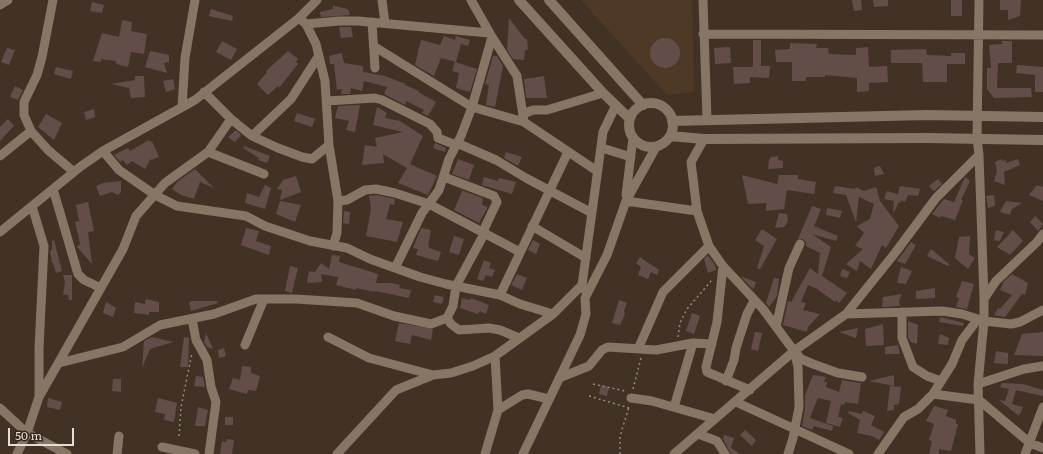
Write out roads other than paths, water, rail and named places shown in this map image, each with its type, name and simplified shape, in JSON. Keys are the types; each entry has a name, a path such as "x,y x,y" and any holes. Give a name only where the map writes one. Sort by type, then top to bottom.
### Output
{"main road":[{"path":"519,0 603,93 630,119"},
{"path":"549,0 643,105"},
{"path":"652,103 661,106 668,112 672,121 670,136 664,143 656,147 647,147 639,144 630,132 630,119 635,110 643,105 652,103"},
{"path":"672,121 927,115 1043,117"},
{"path":"670,136 704,139 978,138 1043,140"}],"street":[{"path":"0,5 8,0"},
{"path":"53,0 40,66 23,107 24,120 31,131 48,150 74,172"},
{"path":"182,107 185,58 195,0"},
{"path":"0,232 74,172 103,151 182,107 204,92 298,18 317,0"},
{"path":"382,0 385,23"},
{"path":"471,0 490,35 517,76 523,118"},
{"path":"703,0 707,119"},
{"path":"979,0 978,138 984,299 981,320 978,384 980,454"},
{"path":"298,18 306,24 316,44 325,81 329,145 338,201 337,232 332,246"},
{"path":"306,24 339,20 385,23 490,35"},
{"path":"372,22 375,47 375,68"},
{"path":"703,34 1043,35"},
{"path":"395,268 422,213 439,190 448,159 472,107 490,35"},
{"path":"375,47 472,107 523,118 568,152 597,171"},
{"path":"252,136 291,99 318,57"},
{"path":"204,92 231,119 252,136 307,159 316,157 329,145"},
{"path":"523,118 533,110 546,110 603,93"},
{"path":"327,101 375,98 382,100 430,124 437,132 438,138 496,160 549,191 592,213"},
{"path":"523,454 580,335 586,314 586,298 582,285 597,171 602,148 603,132 616,105"},
{"path":"17,454 27,433 39,397 123,249 136,216 165,183 208,152 231,119"},
{"path":"0,156 31,131"},
{"path":"626,201 633,138"},
{"path":"704,139 691,162 697,211 708,246 723,266 754,300 801,359 838,373 862,377"},
{"path":"586,298 607,254 626,201 656,147"},
{"path":"602,148 631,157"},
{"path":"103,151 119,170 155,195 177,206 246,216 274,230 332,246 347,248 370,259 431,281 500,295 520,304 553,314"},
{"path":"208,152 264,174"},
{"path":"500,295 568,152"},
{"path":"674,454 750,390 794,350 846,314 895,253 936,198 979,155"},
{"path":"58,364 123,347 160,325 192,319 228,309 248,300 296,299 358,303 394,316 431,324 447,318 453,306 456,286 484,234 485,227 497,202 494,196 444,177"},
{"path":"53,189 78,274 84,280 101,288"},
{"path":"338,201 347,200 365,190 376,189 429,204 520,252"},
{"path":"626,201 697,211"},
{"path":"32,206 44,246 39,397"},
{"path":"532,226 586,258"},
{"path":"984,299 996,281 1037,242 1043,234"},
{"path":"776,327 789,268 800,244"},
{"path":"638,349 663,292 708,246"},
{"path":"723,266 717,322 706,367 707,372 750,390"},
{"path":"337,454 396,390 433,375 451,373 473,366 494,356 553,314 582,285"},
{"path":"245,345 264,299"},
{"path":"726,381 734,360 747,314 754,300"},
{"path":"846,314 942,311 981,320 1011,324 1020,322 1043,310"},
{"path":"902,312 902,338 913,367 927,376 941,381"},
{"path":"447,318 458,330 489,328 500,330 519,338"},
{"path":"192,319 196,340 207,360 211,387 216,402 209,454"},
{"path":"878,454 904,417 918,409 933,394 952,364 962,340 981,320"},
{"path":"328,337 369,358 433,375"},
{"path":"559,378 589,366 605,347 656,350 692,343 712,344"},
{"path":"674,407 692,343"},
{"path":"788,454 796,428 799,407 798,367 794,350"},
{"path":"485,454 498,410 494,356"},
{"path":"978,384 1024,368 1043,366"},
{"path":"498,410 522,395 528,394 549,399"},
{"path":"628,394 716,419"},
{"path":"933,394 979,400 1030,443 1043,448"},
{"path":"736,402 796,428 849,454"},
{"path":"1025,454 1043,407"},
{"path":"0,408 27,433 67,454"},
{"path":"698,434 718,441 724,454"},
{"path":"117,454 119,436"},
{"path":"162,447 195,454"}]}
